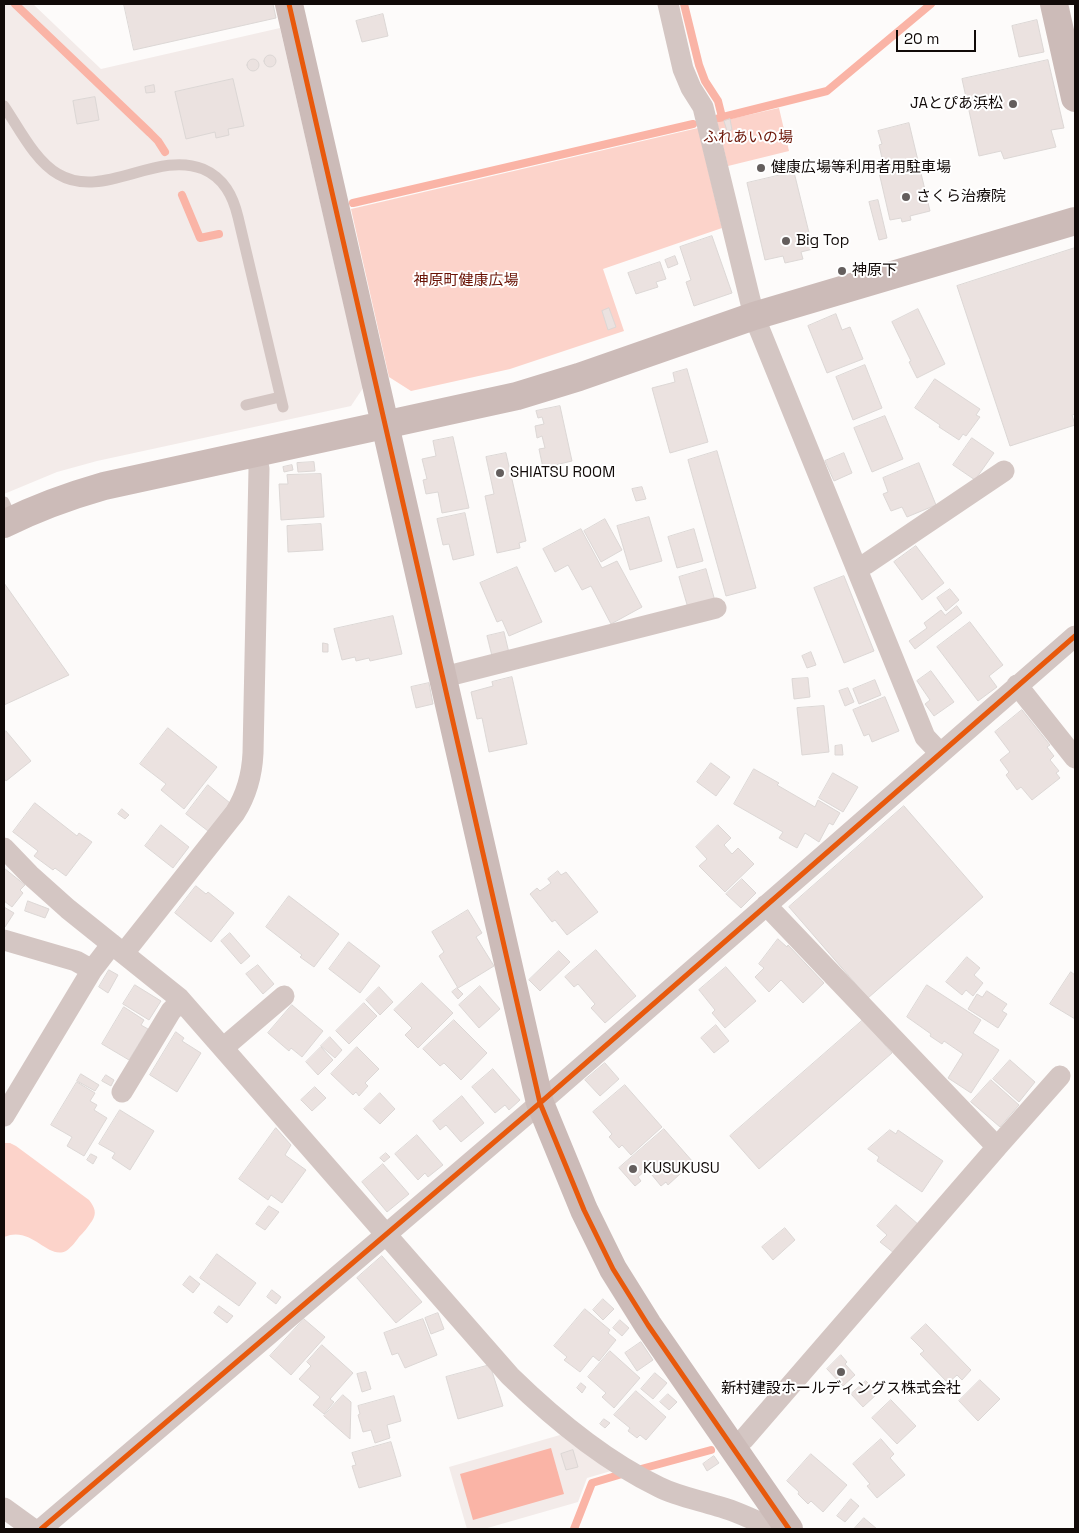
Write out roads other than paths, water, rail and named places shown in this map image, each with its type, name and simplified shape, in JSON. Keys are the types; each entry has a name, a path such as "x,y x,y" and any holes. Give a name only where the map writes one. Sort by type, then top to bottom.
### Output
{"street":[{"path":"4,848 30,875 68,909 181,1001 510,1376 543,1408 580,1438 619,1465 660,1488 719,1506 763,1524 783,1522 644,1318 613,1269 584,1210 540,1103 289,4"},
{"path":"668,4 683,69 691,88 703,107 754,316 925,736 940,753"},
{"path":"1054,4 1075,98"},
{"path":"7,515 29,511 66,497 104,486 486,403 548,387 754,316 1075,221"},
{"path":"4,1116 92,970 118,949 235,813 249,784 253,753 260,469 256,453"},
{"path":"857,568 866,564 1004,471"},
{"path":"444,677 716,608"},
{"path":"41,1529 540,1103 1075,636"},
{"path":"1018,685 1075,758"},
{"path":"766,905 997,1147"},
{"path":"4,940 76,961 92,970"},
{"path":"223,1048 284,996"},
{"path":"122,1092 171,1010 181,1001"},
{"path":"732,1447 744,1439 1060,1076"},
{"path":"4,1508 32,1529"}],"lane":[{"path":"4,106 46,166 59,175 75,181 91,183 175,164 193,165 210,172 224,184 234,199 282,402 246,406"}],"waterway":[{"path":"15,4 150,133 165,152"},
{"path":"684,4 699,65 705,81 718,101 722,117"},
{"path":"719,118 827,91 931,4"},
{"path":"353,203 693,124"},
{"path":"182,195 200,238 219,234"},
{"path":"641,1469 711,1450"},
{"path":"574,1529 592,1483 622,1474"}],"place":[{"name":"JAとぴあ浜松","path":"1013,104"},
{"name":"健康広場等利用者用駐車場","path":"761,168"},
{"name":"さくら治療院","path":"906,197"},
{"name":"Big Top","path":"786,241"},
{"name":"神原下","path":"842,271"},
{"name":"SHIATSU ROOM","path":"500,473"},
{"name":"KUSUKUSU","path":"633,1169"},
{"name":"新村建設ホールディングス株式会社","path":"841,1372"}],"park label":[{"name":"ふれあいの場","path":"748,138"},
{"name":"神原町健康広場","path":"466,281"}]}
